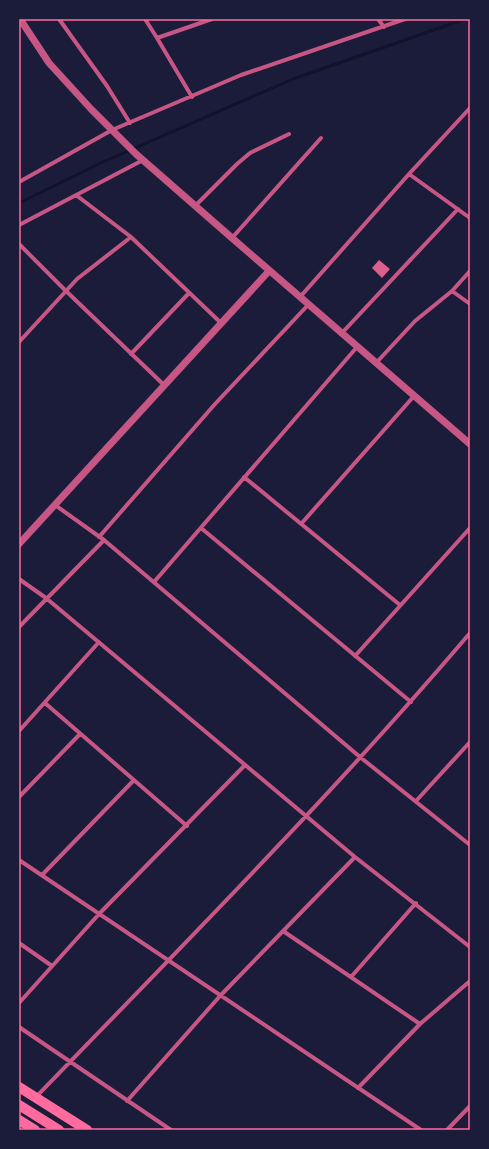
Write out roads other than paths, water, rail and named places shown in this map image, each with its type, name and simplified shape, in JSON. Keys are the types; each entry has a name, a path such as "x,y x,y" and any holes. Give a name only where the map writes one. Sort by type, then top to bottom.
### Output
{"main road":[{"path":"19,1087 87,1130"},
{"path":"19,1105 59,1130"},
{"path":"19,1120 35,1130"}],"street":[{"path":"20,19 49,63 136,154 356,347 470,444"},
{"path":"59,19 107,86 130,123"},
{"path":"145,19 192,97"},
{"path":"157,38 212,19"},
{"path":"378,19 384,27"},
{"path":"19,176 21,182 113,131 242,75 405,19"},
{"path":"300,298 408,174 470,108"},
{"path":"195,206 244,158 289,134"},
{"path":"232,238 321,138"},
{"path":"19,225 143,160"},
{"path":"408,174 470,218"},
{"path":"76,195 131,238 221,323"},
{"path":"342,334 458,209"},
{"path":"19,342 77,279 131,238"},
{"path":"19,244 164,385"},
{"path":"19,544 269,271"},
{"path":"376,363 415,322 452,291 470,271"},
{"path":"452,291 470,304"},
{"path":"131,354 189,293"},
{"path":"99,537 215,404 308,305"},
{"path":"154,582 356,347"},
{"path":"301,524 414,396"},
{"path":"244,477 400,605"},
{"path":"55,505 104,540 360,757 470,845"},
{"path":"200,528 411,702"},
{"path":"355,656 470,528"},
{"path":"19,627 104,540"},
{"path":"19,579 46,598 355,857 416,903 470,947"},
{"path":"36,1098 306,816 411,702 470,633"},
{"path":"19,731 99,642"},
{"path":"45,703 187,826"},
{"path":"19,797 80,734"},
{"path":"416,801 470,742"},
{"path":"19,1003 99,914 246,765"},
{"path":"42,876 134,780"},
{"path":"127,1101 220,996 355,857"},
{"path":"19,860 421,1130"},
{"path":"351,977 416,903"},
{"path":"283,931 420,1024"},
{"path":"19,942 52,966"},
{"path":"358,1088 420,1024 470,981"},
{"path":"19,1027 171,1130"},
{"path":"447,1130 470,1106"}],"waterway":[{"path":"19,203 103,162 293,79 465,19"}]}
